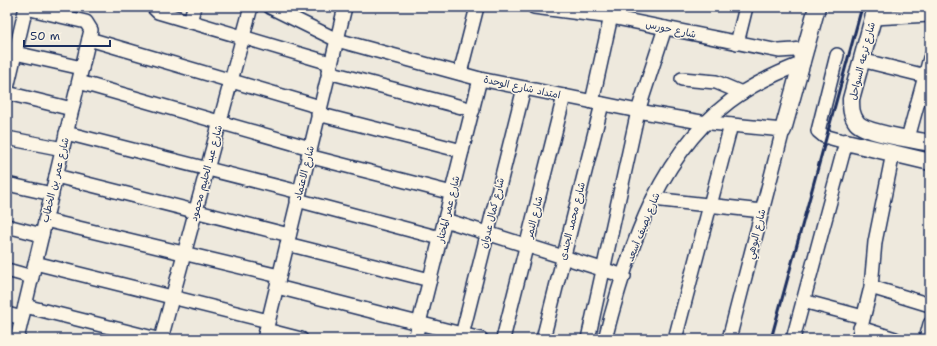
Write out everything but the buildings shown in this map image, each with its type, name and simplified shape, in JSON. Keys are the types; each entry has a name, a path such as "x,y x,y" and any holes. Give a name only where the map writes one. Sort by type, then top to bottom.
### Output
{"main road":[{"path":"783,130 805,55 817,7"},
{"name":"شارع ترعه السواحل","path":"874,12 851,99 851,112 858,123 870,130 908,138"},
{"path":"908,138 930,143"},
{"path":"846,142 930,162"}],"street":[{"path":"190,22 194,7"},
{"name":"شارع عبد الحليم محمود","path":"161,339 251,7"},
{"name":"امتداد شارع الوحدة","path":"270,7 285,10 337,40 480,79 638,111 706,123 783,130"},
{"name":"شارع الاعتماد","path":"266,330 329,67 345,7"},
{"path":"460,73 477,7"},
{"name":"شارع حورس","path":"534,7 612,12 665,28 779,51 794,50 805,55"},
{"path":"737,43 746,7"},
{"path":"26,8 13,36 15,53 7,86 72,108"},
{"name":"شارع عمر بن الخطاب","path":"17,339 91,30 86,22 26,8"},
{"path":"153,8 158,12 243,37 329,67 472,110"},
{"name":"شارع محمد الجندى","path":"543,339 563,257 597,103 612,12"},
{"path":"874,12 930,15"},
{"path":"588,339 638,111 665,28"},
{"path":"89,39 231,81 319,110 462,151"},
{"path":"15,53 82,68"},
{"name":"شارع نصيف أسعد","path":"609,338 632,247 653,199 677,158 706,123 742,93 805,55"},
{"path":"797,338 803,301 846,142 824,136 818,131 837,55"},
{"path":"908,138 928,76 930,58"},
{"path":"862,60 928,76"},
{"name":"شارع عمر المختار","path":"415,339 480,79"},
{"path":"682,79 716,82 742,93"},
{"path":"79,82 220,122 309,152 452,193"},
{"name":"شارع كمال عدوان","path":"461,336 524,88"},
{"name":"شارع النمر","path":"504,339 564,96"},
{"path":"675,339 731,125"},
{"name":"شارع البوهي","path":"729,339 783,130"},
{"path":"66,133 207,169 440,238"},
{"path":"7,138 63,149"},
{"path":"860,328 871,287 875,242 893,153"},
{"path":"56,176 196,211 430,280"},
{"path":"7,184 52,194"},
{"path":"653,199 762,211"},
{"path":"46,220 184,253 461,336 481,339"},
{"path":"445,220 624,276"},
{"path":"7,226 42,235"},
{"path":"35,263 172,298 266,330 301,339"},
{"path":"7,270 32,277"},
{"path":"871,287 930,305"},
{"path":"803,301 860,328 895,339"},
{"path":"7,314 24,312 157,339"},
{"path":"926,339 930,324"}],"railway":[{"path":"771,339 862,7"}]}
